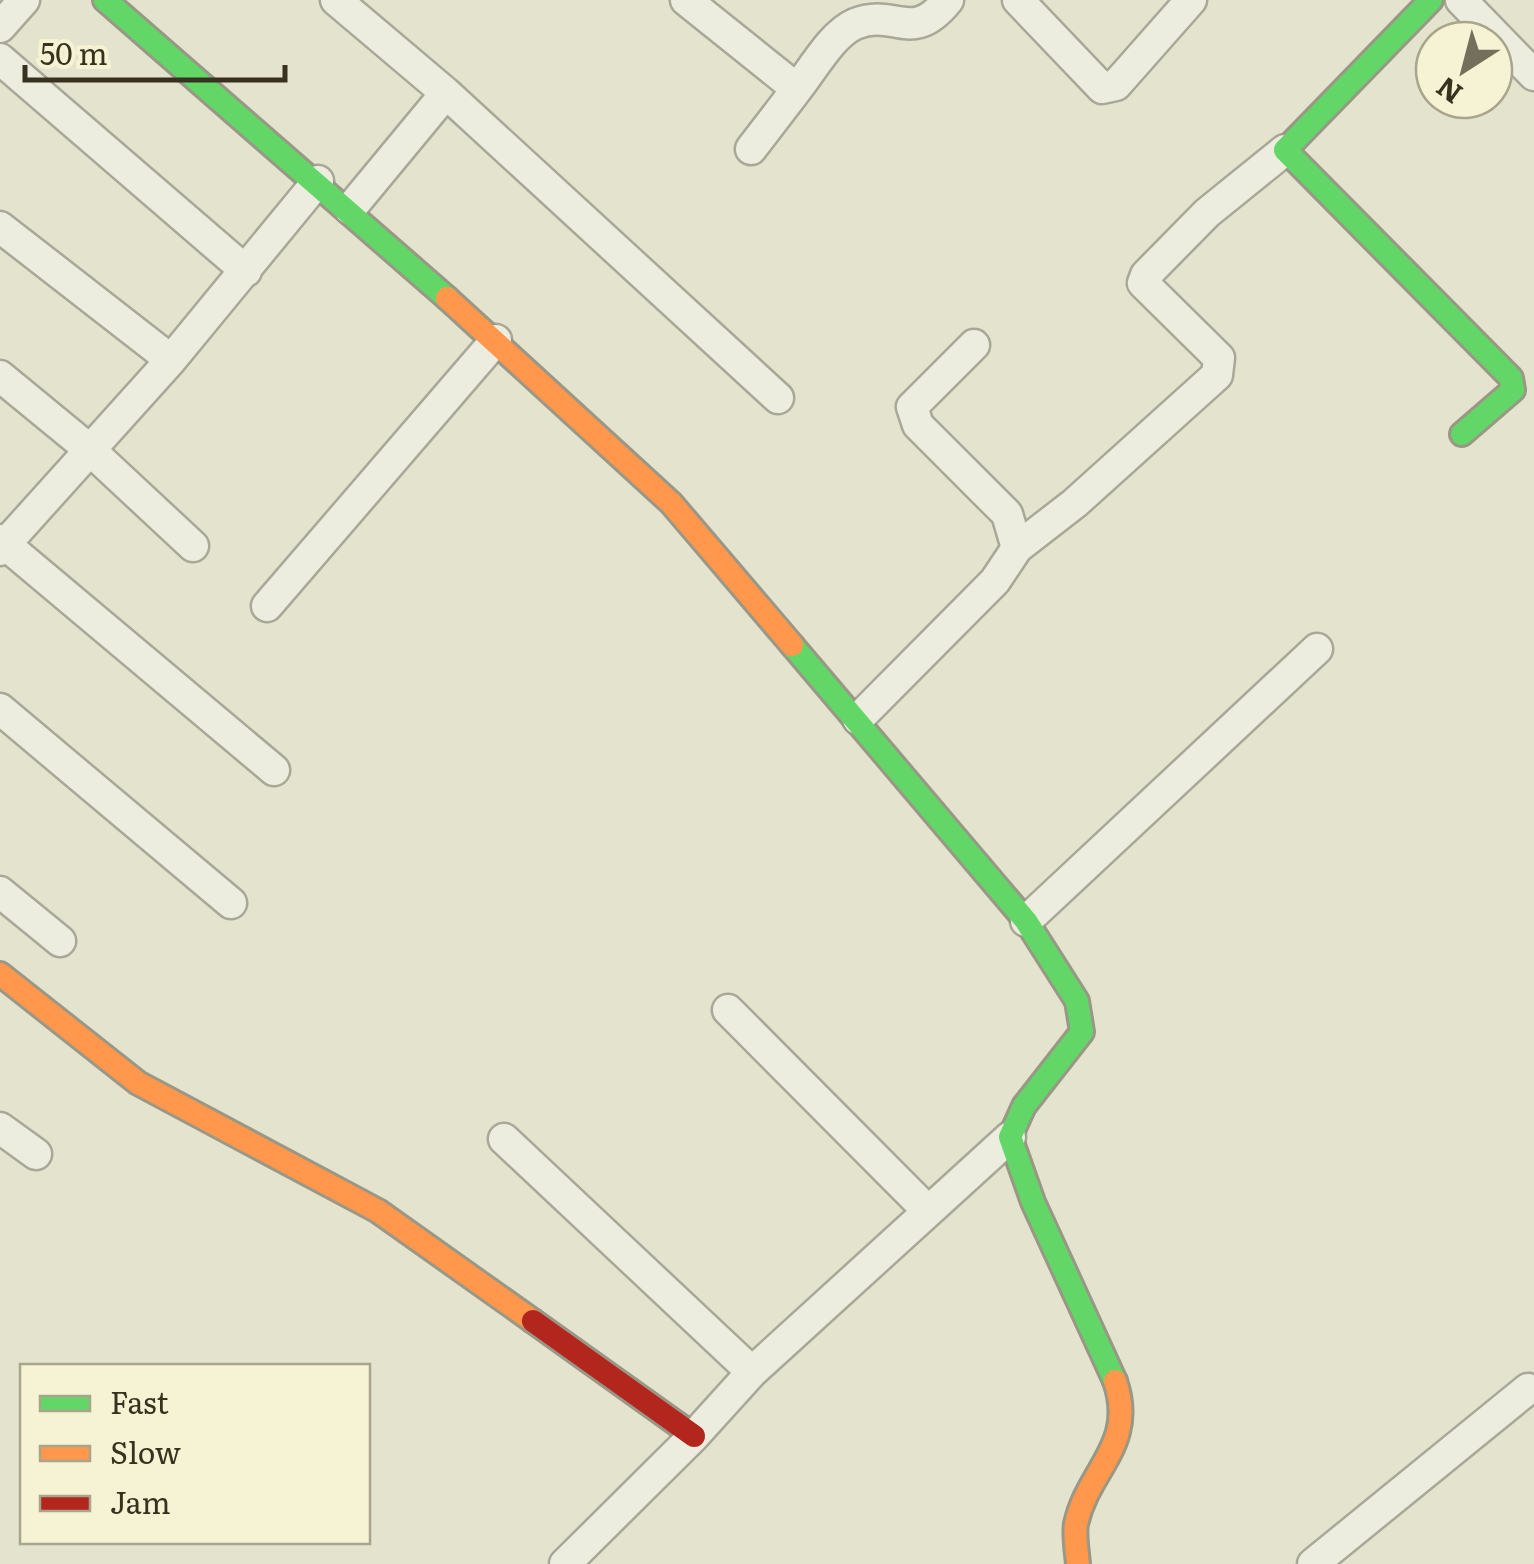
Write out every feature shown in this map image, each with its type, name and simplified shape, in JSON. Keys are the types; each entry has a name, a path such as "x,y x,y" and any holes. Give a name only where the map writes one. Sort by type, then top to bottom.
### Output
{"street":[{"path":"0,28 24,0"},
{"path":"106,0 350,209 671,502 1026,921 1077,1001 1082,1032 1024,1106 1010,1137 752,1372 694,1436 565,1564"},
{"path":"336,0 446,94 778,398"},
{"path":"686,0 797,89"},
{"path":"751,149 845,30 874,20 913,26 933,19 948,0"},
{"path":"1018,0 1102,88 1116,85 1191,0"},
{"path":"858,719 995,580 1017,548 1075,503 1217,375 1219,358 1143,283 1146,275 1207,213 1284,150 1431,0"},
{"path":"1461,0 1534,75"},
{"path":"0,59 246,271"},
{"path":"350,209 446,94"},
{"path":"1284,150 1511,378 1513,390 1462,434"},
{"path":"274,770 2,545 171,360 318,181"},
{"path":"0,226 171,360"},
{"path":"267,606 496,340"},
{"path":"974,345 912,407 918,425 1008,514 1017,548"},
{"path":"0,376 90,450 194,546"},
{"path":"1026,921 1316,649"},
{"path":"0,709 232,903"},
{"path":"0,892 60,941"},
{"path":"0,974 138,1083 378,1211 694,1436"},
{"path":"728,1010 927,1210"},
{"path":"0,1128 36,1154"},
{"path":"1010,1137 1033,1202 1110,1366 1123,1404 1119,1436 1076,1524 1078,1564"},
{"path":"504,1139 752,1372"},
{"path":"1313,1564 1528,1388"}],"traffic: fast":[{"path":"105,0 447,298"},
{"path":"1431,0 1285,150 1511,378 1513,390 1462,434"},
{"path":"792,645 1026,921 1077,1001 1082,1032 1024,1106 1010,1137 1033,1202 1115,1381"}],"traffic: slow":[{"path":"447,298 671,503 792,645"},
{"path":"0,974 138,1083 378,1211 533,1321"},
{"path":"1078,1564 1076,1524 1120,1423 1115,1381"}],"traffic: jam":[{"path":"533,1321 694,1436"}]}
